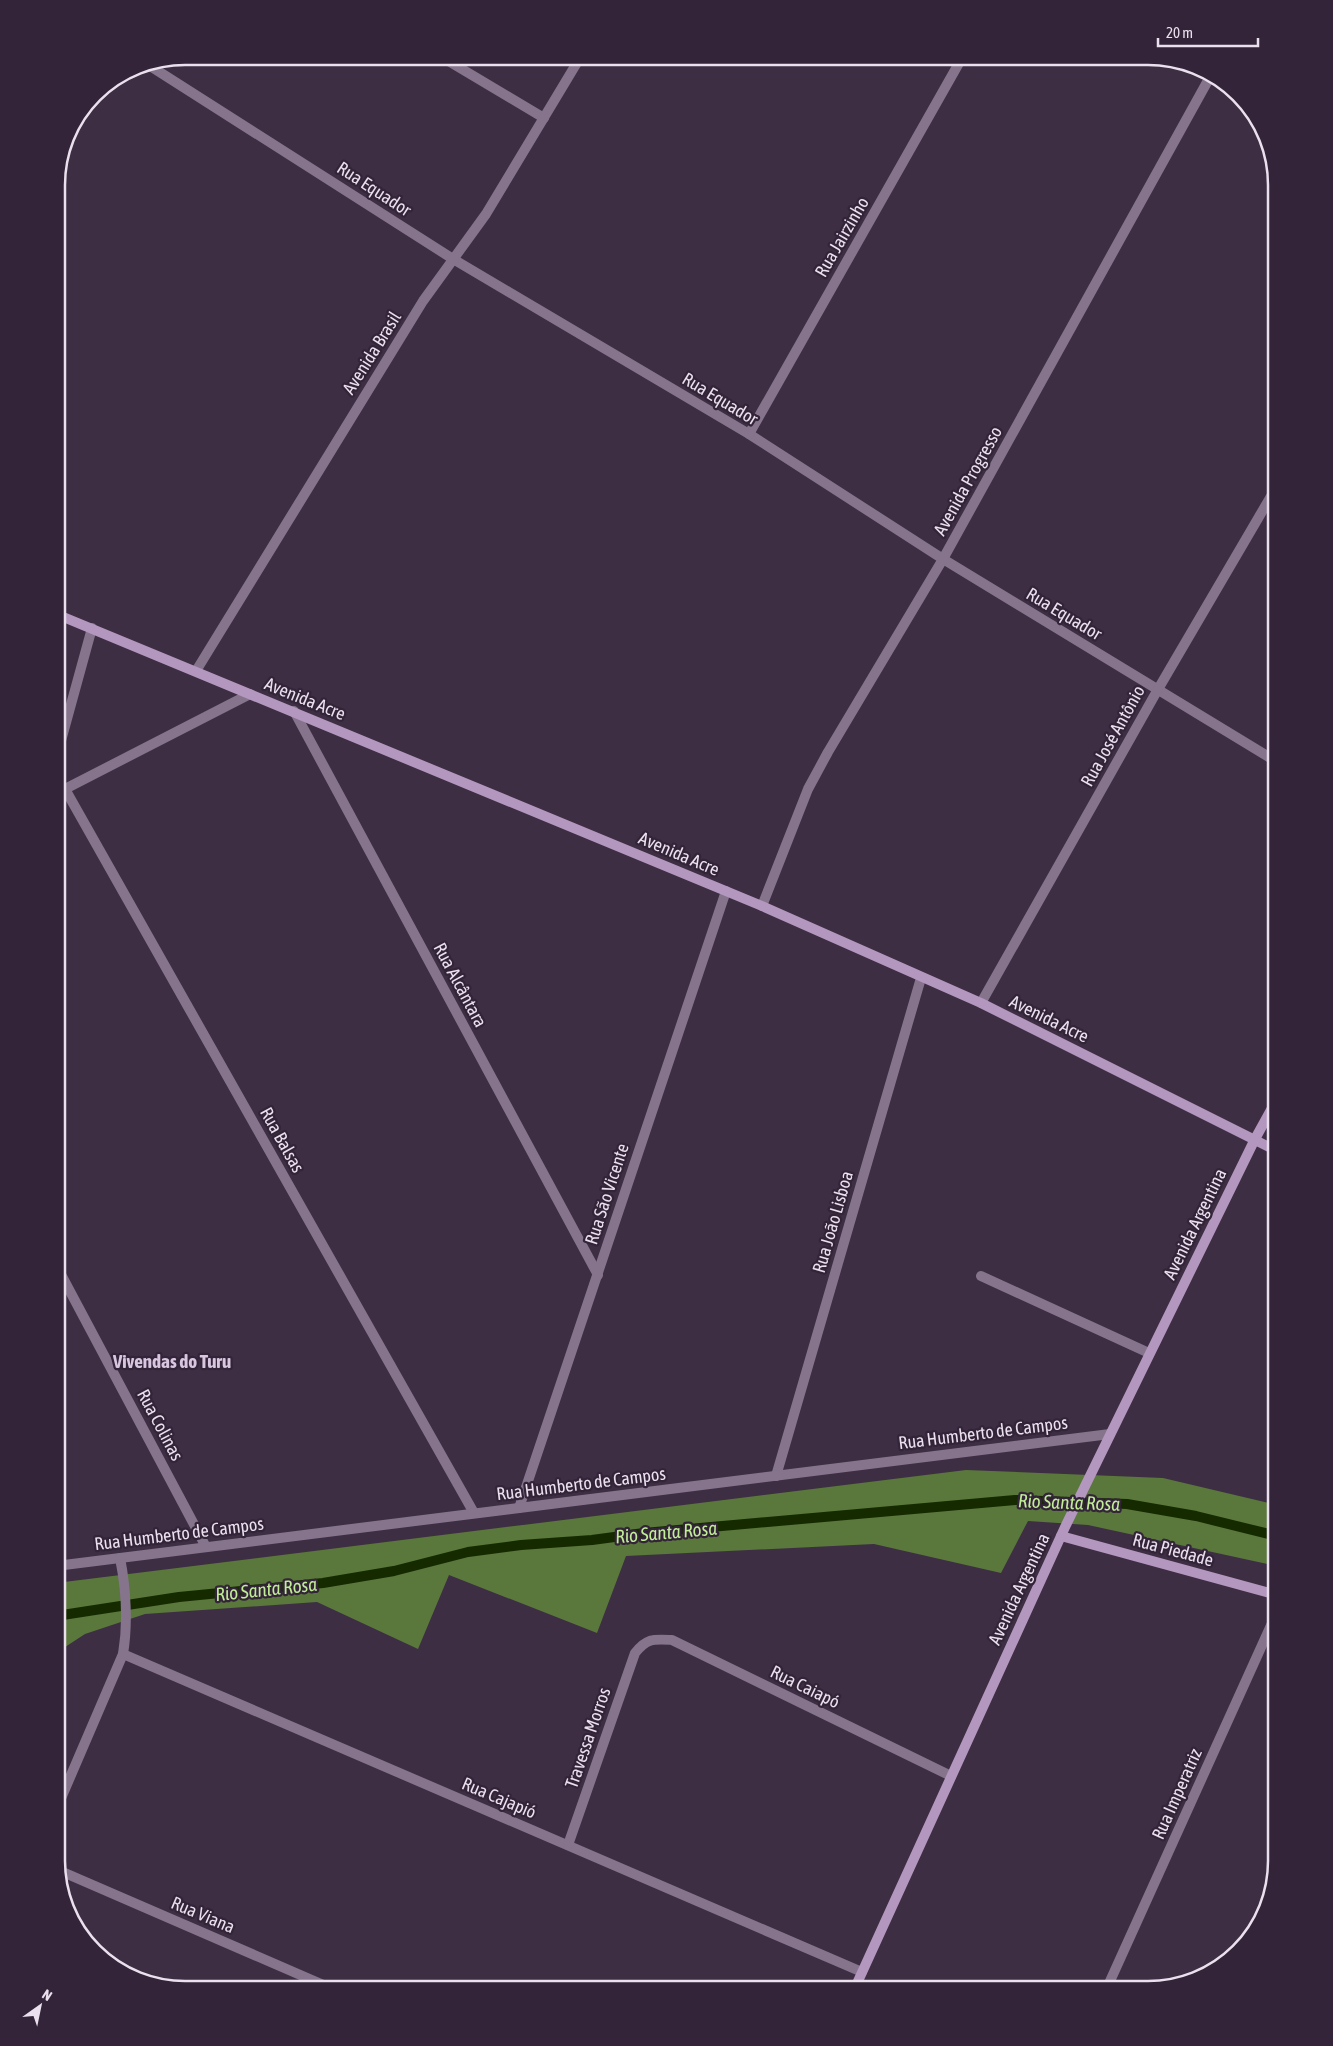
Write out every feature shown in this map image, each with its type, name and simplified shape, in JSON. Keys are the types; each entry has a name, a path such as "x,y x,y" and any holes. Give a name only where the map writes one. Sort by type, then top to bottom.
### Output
{"main road":[{"name":"Avenida Acre","path":"65,618 762,906 981,1003 1268,1146"},
{"name":"Avenida Argentina","path":"858,1981 1093,1467 1268,1115"},
{"name":"Rua Piedade","path":"1061,1536 1268,1593"}],"street":[{"path":"455,65 544,118"},
{"name":"Avenida Brasil","path":"196,671 423,301 486,214 576,65"},
{"name":"Rua Jairzinho","path":"749,434 959,65"},
{"name":"Rua Equador","path":"155,69 453,259 749,434 943,560 1268,757"},
{"name":"Avenida Progresso","path":"762,906 808,790 828,752 943,560 1208,81"},
{"name":"Rua José Antônio","path":"981,1003 1157,691 1268,501"},
{"path":"65,726 92,628"},
{"path":"65,786 250,694"},
{"name":"Rua Alcântara","path":"294,712 598,1275"},
{"name":"Rua Balsas","path":"65,795 474,1513"},
{"name":"Rua São Vicente","path":"519,1508 726,891"},
{"name":"Rua João Lisboa","path":"776,1476 921,978"},
{"path":"981,1276 1149,1353"},
{"name":"Rua Colinas","path":"65,1282 206,1547"},
{"name":"Rua Humberto de Campos","path":"65,1565 1110,1434"},
{"path":"65,1789 123,1654 126,1639 124,1576 120,1558"},
{"name":"Rua Imperatriz","path":"1110,1981 1268,1632"},
{"name":"Rua Caiapó","path":"643,1643 653,1639 672,1640 951,1776"},
{"name":"Travessa Morros","path":"568,1846 635,1653 643,1643"},
{"name":"Rua Cajapió","path":"123,1654 862,1972"},
{"name":"Rua Viana","path":"66,1873 314,1981"}],"green space":[{"path":"966,1470 1163,1478 1268,1503 1268,1564 1088,1525 1028,1521 1001,1573 874,1544 626,1556 597,1633 449,1575 418,1649 317,1602 145,1614 85,1634 65,1647 65,1582"}],"waterway":[{"name":"Rio Santa Rosa","path":"65,1615 179,1597 323,1583 394,1571 468,1552 521,1545 1015,1500 1127,1504 1196,1516 1268,1534"}],"district":[{"name":"Vivendas do Turu","path":"172,1361"}]}
